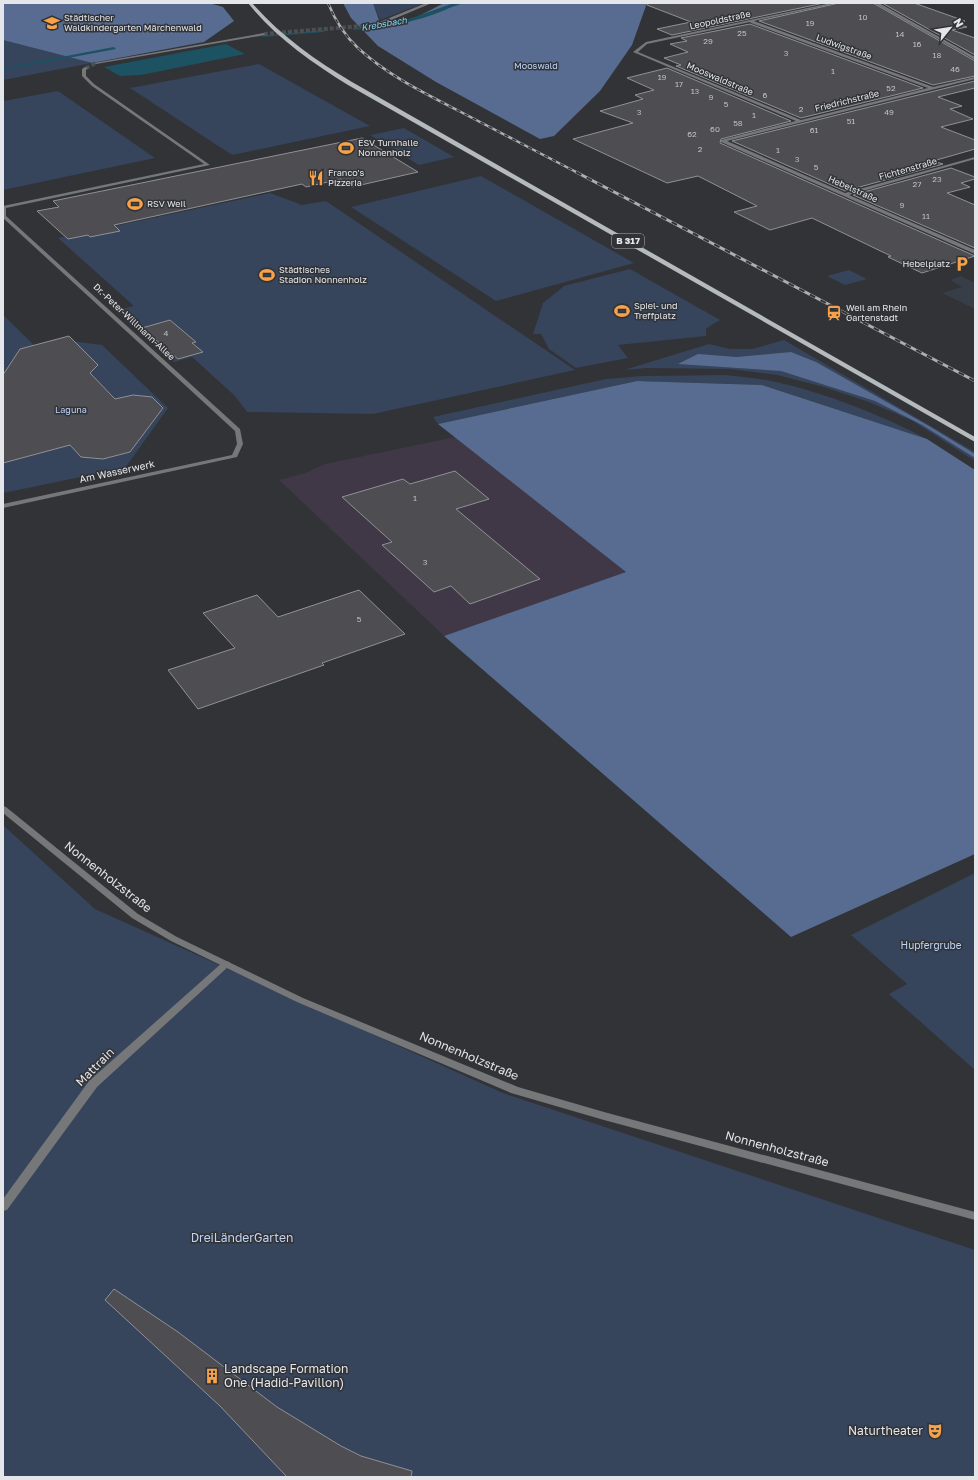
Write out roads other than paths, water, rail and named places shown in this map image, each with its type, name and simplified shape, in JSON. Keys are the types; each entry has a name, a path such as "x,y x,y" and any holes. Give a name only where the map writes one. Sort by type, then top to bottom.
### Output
{"main road":[{"name":"B 317","path":"250,3 273,28 284,37 320,64 366,93 788,332 975,440"}],"street":[{"path":"374,25 430,3"},
{"name":"Leopoldstraße","path":"635,52 646,43 836,3"},
{"path":"876,3 975,59"},
{"name":"Ludwigstraße","path":"752,21 932,88"},
{"path":"96,64 229,39 264,34"},
{"name":"Mooswaldstraße","path":"635,52 799,121"},
{"name":"Dr.-Peter-Willmann-Allee","path":"86,68 84,69 84,76 93,85 208,165 3,207 4,216 238,430 240,444 235,456"},
{"name":"Friedrichstraße","path":"723,141 975,78"},
{"name":"Hebelstraße","path":"723,141 975,252"},
{"name":"Fichtenstraße","path":"846,194 975,158"},
{"name":"Am Wasserwerk","path":"3,506 235,456"},
{"name":"Nonnenholzstraße","path":"3,809 135,916 174,939 300,1000 515,1090 604,1116 975,1216"},
{"name":"Mattrain","path":"3,1207 93,1084 226,964"}],"waterway":[{"name":"Krebsbach","path":"354,29 401,23 460,3"},
{"path":"263,36 323,31"},
{"path":"3,69 114,48"}],"tunnel":[{"path":"264,34 374,25"},
{"path":"86,68 96,63"}],"railway":[{"path":"328,3 348,38 381,67 419,90 578,173"},
{"path":"576,172 975,381"}],"place":[{"name":"Städtischer Waldkindergarten Märchenwald","path":"52,23"},
{"name":"ESV Turnhalle Nonnenholz","path":"346,148"},
{"name":"Franco's Pizzeria","path":"316,178"},
{"name":"RSV Weil","path":"135,204"},
{"name":"Hebelplatz","path":"962,264"},
{"name":"Städtisches Stadion Nonnenholz","path":"267,275"},
{"name":"Spiel- und Treffplatz","path":"622,311"},
{"name":"Weil am Rhein Gartenstadt","path":"834,313"},
{"name":"Landscape Formation One (Hadid-Pavillon)","path":"212,1376"},
{"name":"Naturtheater","path":"935,1431"}],"park label":[{"name":"Mooswald","path":"536,66"},
{"name":"Laguna","path":"71,410"},
{"name":"Hupfergrube","path":"931,945"},
{"name":"DreiLänderGarten","path":"242,1238"}]}
